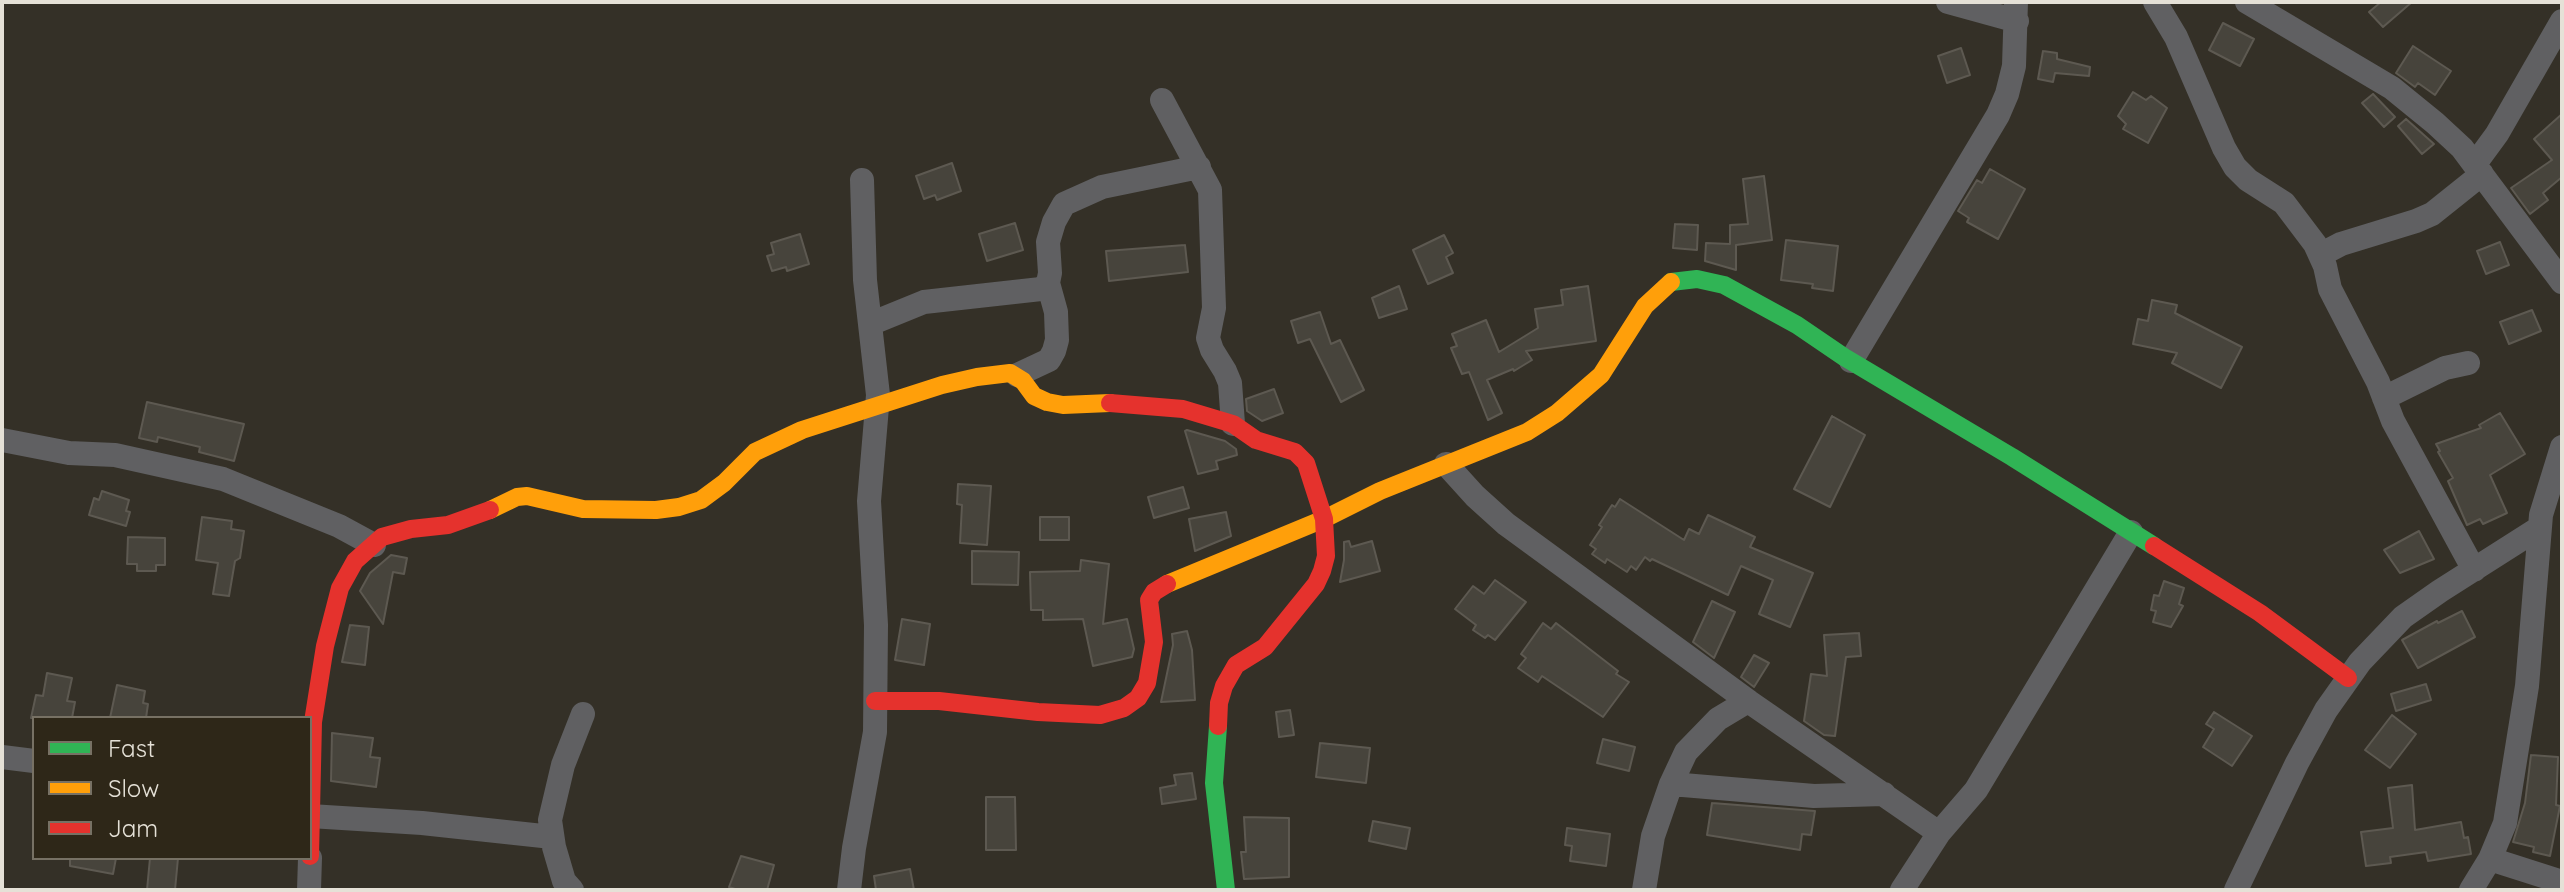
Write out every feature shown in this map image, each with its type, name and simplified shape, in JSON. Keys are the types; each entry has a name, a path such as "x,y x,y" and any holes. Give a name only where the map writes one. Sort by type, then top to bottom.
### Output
{"street":[{"path":"1851,361 1998,115 2011,81 2017,11 1948,2"},
{"path":"2155,2 2176,37 2235,167 2248,180 2284,203 2303,226 2320,255 2330,289 2393,421 2474,570"},
{"path":"2247,2 2392,88 2462,148 2562,282"},
{"path":"2320,255 2341,244 2432,214 2478,169 2562,21"},
{"path":"1162,100 1210,190 1214,308 1209,344 1230,383 1233,424"},
{"path":"312,769 313,722 325,646 340,588 355,561 382,537 411,529 448,525 481,515 517,497 527,496 583,509 656,510 679,507 701,500 724,483 755,452 802,430 977,377 1002,373 1017,375 1049,360 1054,351 1057,340 1056,312 1048,283 1048,242 1064,204 1102,187 1199,167"},
{"path":"849,890 856,836 873,754 875,701 876,625 869,501 877,381 862,234 862,180"},
{"path":"875,701 939,701 1100,715 1124,708 1138,698 1147,683 1154,642 1149,600 1154,592 1170,582 1527,432 1567,406 1601,375 1645,306 1668,283 1681,279 1724,285 1797,325 2260,613 2348,678"},
{"path":"870,324 924,302 1030,292 1048,283"},
{"path":"2384,398 2445,368 2468,363"},
{"path":"1017,375 1034,396 1047,402 1063,405 1124,402 1183,409 1233,424 1256,440 1295,452 1303,458 1324,519 1326,556 1316,584 1265,647 1236,665 1224,686 1215,736 1214,783 1226,890"},
{"path":"2,440 69,453 115,455 223,479 339,526 374,545"},
{"path":"2471,890 2490,859 2505,823 2522,733 2539,528 2562,447"},
{"path":"1446,464 1506,524 1748,701 1939,833"},
{"path":"2236,890 2297,763 2326,710 2360,662 2403,617 2539,528"},
{"path":"1902,890 1939,833 1976,790 2131,532"},
{"path":"1644,890 1653,836 1686,752 1718,719 1748,701"},
{"path":"572,890 564,881 550,820 563,765 583,714"},
{"path":"2,757 32,761"},
{"path":"1671,784 1814,796 1884,794"},
{"path":"312,816 422,823 552,837"},
{"path":"2490,859 2562,882"},
{"path":"309,890 310,860"}],"building":[{"path":"2381,2 2412,2 2383,27 2369,12"},
{"path":"2223,23 2254,39 2240,66 2209,50"},
{"path":"2413,46 2451,71 2435,95 2418,83 2415,87 2396,73"},
{"path":"1961,48 1970,75 1947,83 1938,56"},
{"path":"2043,51 2057,53 2057,59 2090,67 2089,76 2055,73 2053,82 2038,79"},
{"path":"2133,92 2146,100 2151,96 2167,108 2148,143 2123,129 2126,124 2118,116"},
{"path":"2373,94 2395,117 2384,127 2362,103"},
{"path":"2562,114 2562,177 2543,193 2548,200 2530,214 2511,188 2552,160 2534,139"},
{"path":"2406,119 2434,144 2422,154 2398,126"},
{"path":"952,163 961,191 937,200 935,195 924,199 916,176"},
{"path":"1990,169 2025,189 1998,239 1967,222 1969,218 1958,211 1977,180 1982,183"},
{"path":"1764,176 1772,240 1736,245 1736,270 1705,261 1706,243 1730,244 1730,225 1748,224 1743,179"},
{"path":"1015,223 1023,250 987,261 979,234"},
{"path":"1675,224 1698,225 1697,250 1673,248"},
{"path":"800,234 809,264 787,271 786,267 772,271 767,256 774,254 771,243"},
{"path":"1444,235 1453,253 1446,257 1453,273 1428,284 1413,250"},
{"path":"1786,240 1838,246 1833,291 1812,288 1813,284 1781,280"},
{"path":"2500,242 2509,265 2486,274 2477,251"},
{"path":"1185,245 1188,272 1109,281 1106,251"},
{"path":"1399,286 1407,309 1379,318 1372,298"},
{"path":"1588,286 1596,341 1526,351 1532,360 1514,371 1487,380 1502,413 1488,420 1469,372 1462,374 1451,348 1457,346 1452,334 1486,320 1499,352 1538,328 1535,309 1563,305 1561,290"},
{"path":"2152,300 2177,305 2175,313 2242,347 2221,388 2172,363 2177,353 2133,344 2138,319 2148,321"},
{"path":"2532,310 2541,331 2509,344 2500,322"},
{"path":"1320,312 1331,344 1340,340 1364,390 1341,402 1310,339 1298,343 1291,321"},
{"path":"1274,389 1283,413 1262,421 1247,411 1246,399"},
{"path":"147,402 244,424 234,461 199,452 200,447 158,437 157,442 139,438"},
{"path":"2500,413 2525,454 2490,475 2507,513 2483,524 2480,519 2467,525 2448,481 2453,478 2436,444 2481,428 2479,425"},
{"path":"1832,416 1865,435 1830,507 1794,489"},
{"path":"1187,430 1225,441 1236,449 1237,455 1216,461 1218,469 1198,474"},
{"path":"958,484 991,486 987,545 960,543 962,505 957,504"},
{"path":"1183,487 1189,508 1154,518 1148,497"},
{"path":"102,491 129,500 126,526 89,515 94,498 99,500"},
{"path":"1620,499 1684,540 1689,529 1699,534 1708,515 1755,537 1750,547 1813,573 1790,627 1759,614 1773,580 1741,566 1728,595 1652,559 1650,561 1645,557 1636,570 1631,566 1627,572 1607,559 1605,563 1592,554 1596,549 1590,545 1602,527 1599,525 1612,505 1615,507"},
{"path":"1226,512 1231,536 1195,551 1189,519"},
{"path":"202,517 232,521 231,529 244,531 229,596 213,594 218,563 196,560"},
{"path":"1040,517 1069,517 1069,540 1040,540"},
{"path":"2419,531 2434,559 2400,573 2384,550"},
{"path":"128,537 165,538 165,565 156,565 156,571 137,571 137,564 127,564"},
{"path":"1349,541 1351,547 1372,541 1380,571 1340,582 1344,542"},
{"path":"972,551 1019,552 1018,585 972,584"},
{"path":"391,555 407,558 404,574 393,572 383,624 360,591 370,573"},
{"path":"1081,560 1109,564 1103,624 1127,619 1134,649 1132,657 1093,666 1083,619 1043,620 1043,610 1031,610 1030,572 1080,571"},
{"path":"1495,580 1526,602 1495,640 1473,630 1476,625 1455,609 1473,586 1484,594"},
{"path":"2164,581 2184,588 2179,604 2183,606 2171,627 2153,622 2156,611 2151,610 2154,595 2159,596"},
{"path":"1712,601 1735,612 1714,658 1693,642"},
{"path":"2462,611 2475,637 2418,668 2402,640"},
{"path":"902,619 930,624 924,665 895,660"},
{"path":"1543,623 1551,629 1556,623 1629,682 1603,717 1542,676 1538,682 1518,668 1526,658 1521,654"},
{"path":"350,625 369,627 365,665 342,662"},
{"path":"1187,631 1192,650 1195,700 1161,702 1173,645 1172,634"},
{"path":"1859,633 1861,656 1846,657 1835,736 1824,735 1804,721 1811,674 1827,676 1824,635"},
{"path":"1754,655 1769,663 1754,687 1741,677"},
{"path":"47,673 72,678 67,701 75,702 72,716 31,718 36,695 43,696"},
{"path":"2426,684 2431,700 2396,711 2391,694"},
{"path":"117,685 145,691 143,703 148,704 146,716 110,716"},
{"path":"1290,710 1294,735 1279,737 1276,712"},
{"path":"2214,712 2252,736 2232,766 2203,747 2214,729 2206,724"},
{"path":"2392,715 2416,734 2390,768 2365,750"},
{"path":"332,733 373,738 370,757 380,758 376,787 331,781"},
{"path":"1603,739 1635,747 1629,771 1597,763"},
{"path":"1320,743 1370,748 1366,783 1316,777"},
{"path":"2531,755 2558,757 2556,805 2560,806 2550,856 2533,852 2534,847 2513,842 2525,803"},
{"path":"1192,773 1196,799 1162,804 1160,788 1176,785 1174,775"},
{"path":"2412,785 2415,830 2461,822 2471,854 2428,861 2426,852 2390,857 2391,863 2366,866 2361,832 2393,828 2388,788"},
{"path":"986,797 1015,797 1016,850 986,850"},
{"path":"1712,803 1815,811 1811,835 1802,834 1800,850 1707,835"},
{"path":"1244,817 1289,818 1289,877 1244,879 1241,852 1246,852"},
{"path":"1373,821 1410,828 1406,849 1369,841"},
{"path":"1567,828 1610,834 1606,866 1570,861 1572,846 1565,845"},
{"path":"741,856 774,865 767,890 729,887"},
{"path":"70,860 116,860 113,874 70,866"},
{"path":"150,860 178,860 175,890 147,890"},
{"path":"910,869 914,890 876,890 874,876"}],"traffic: fast":[{"path":"1671,282 1697,279 1724,285 1797,325 1844,357 2154,546"},
{"path":"1218,726 1214,783 1226,890"}],"traffic: slow":[{"path":"1167,584 1324,519 1380,491 1527,432 1557,413 1601,375 1645,306 1671,282"},
{"path":"490,510 517,497 527,496 583,509 656,510 679,507 701,500 724,483 755,452 802,430 942,385 977,377 1010,373 1023,381 1034,396 1047,402 1063,405 1110,403"}],"traffic: jam":[{"path":"1110,403 1183,409 1233,424 1256,440 1295,452 1306,463 1324,519 1326,556 1322,571 1316,584 1265,647 1236,665 1224,686 1219,703 1218,726"},
{"path":"312,767 313,722 325,646 340,588 355,561 382,537 411,529 448,525 490,510"},
{"path":"2154,546 2260,613 2348,678"},
{"path":"875,701 939,701 1100,715 1124,708 1138,698 1147,683 1154,642 1149,600 1154,592 1167,584"}]}
